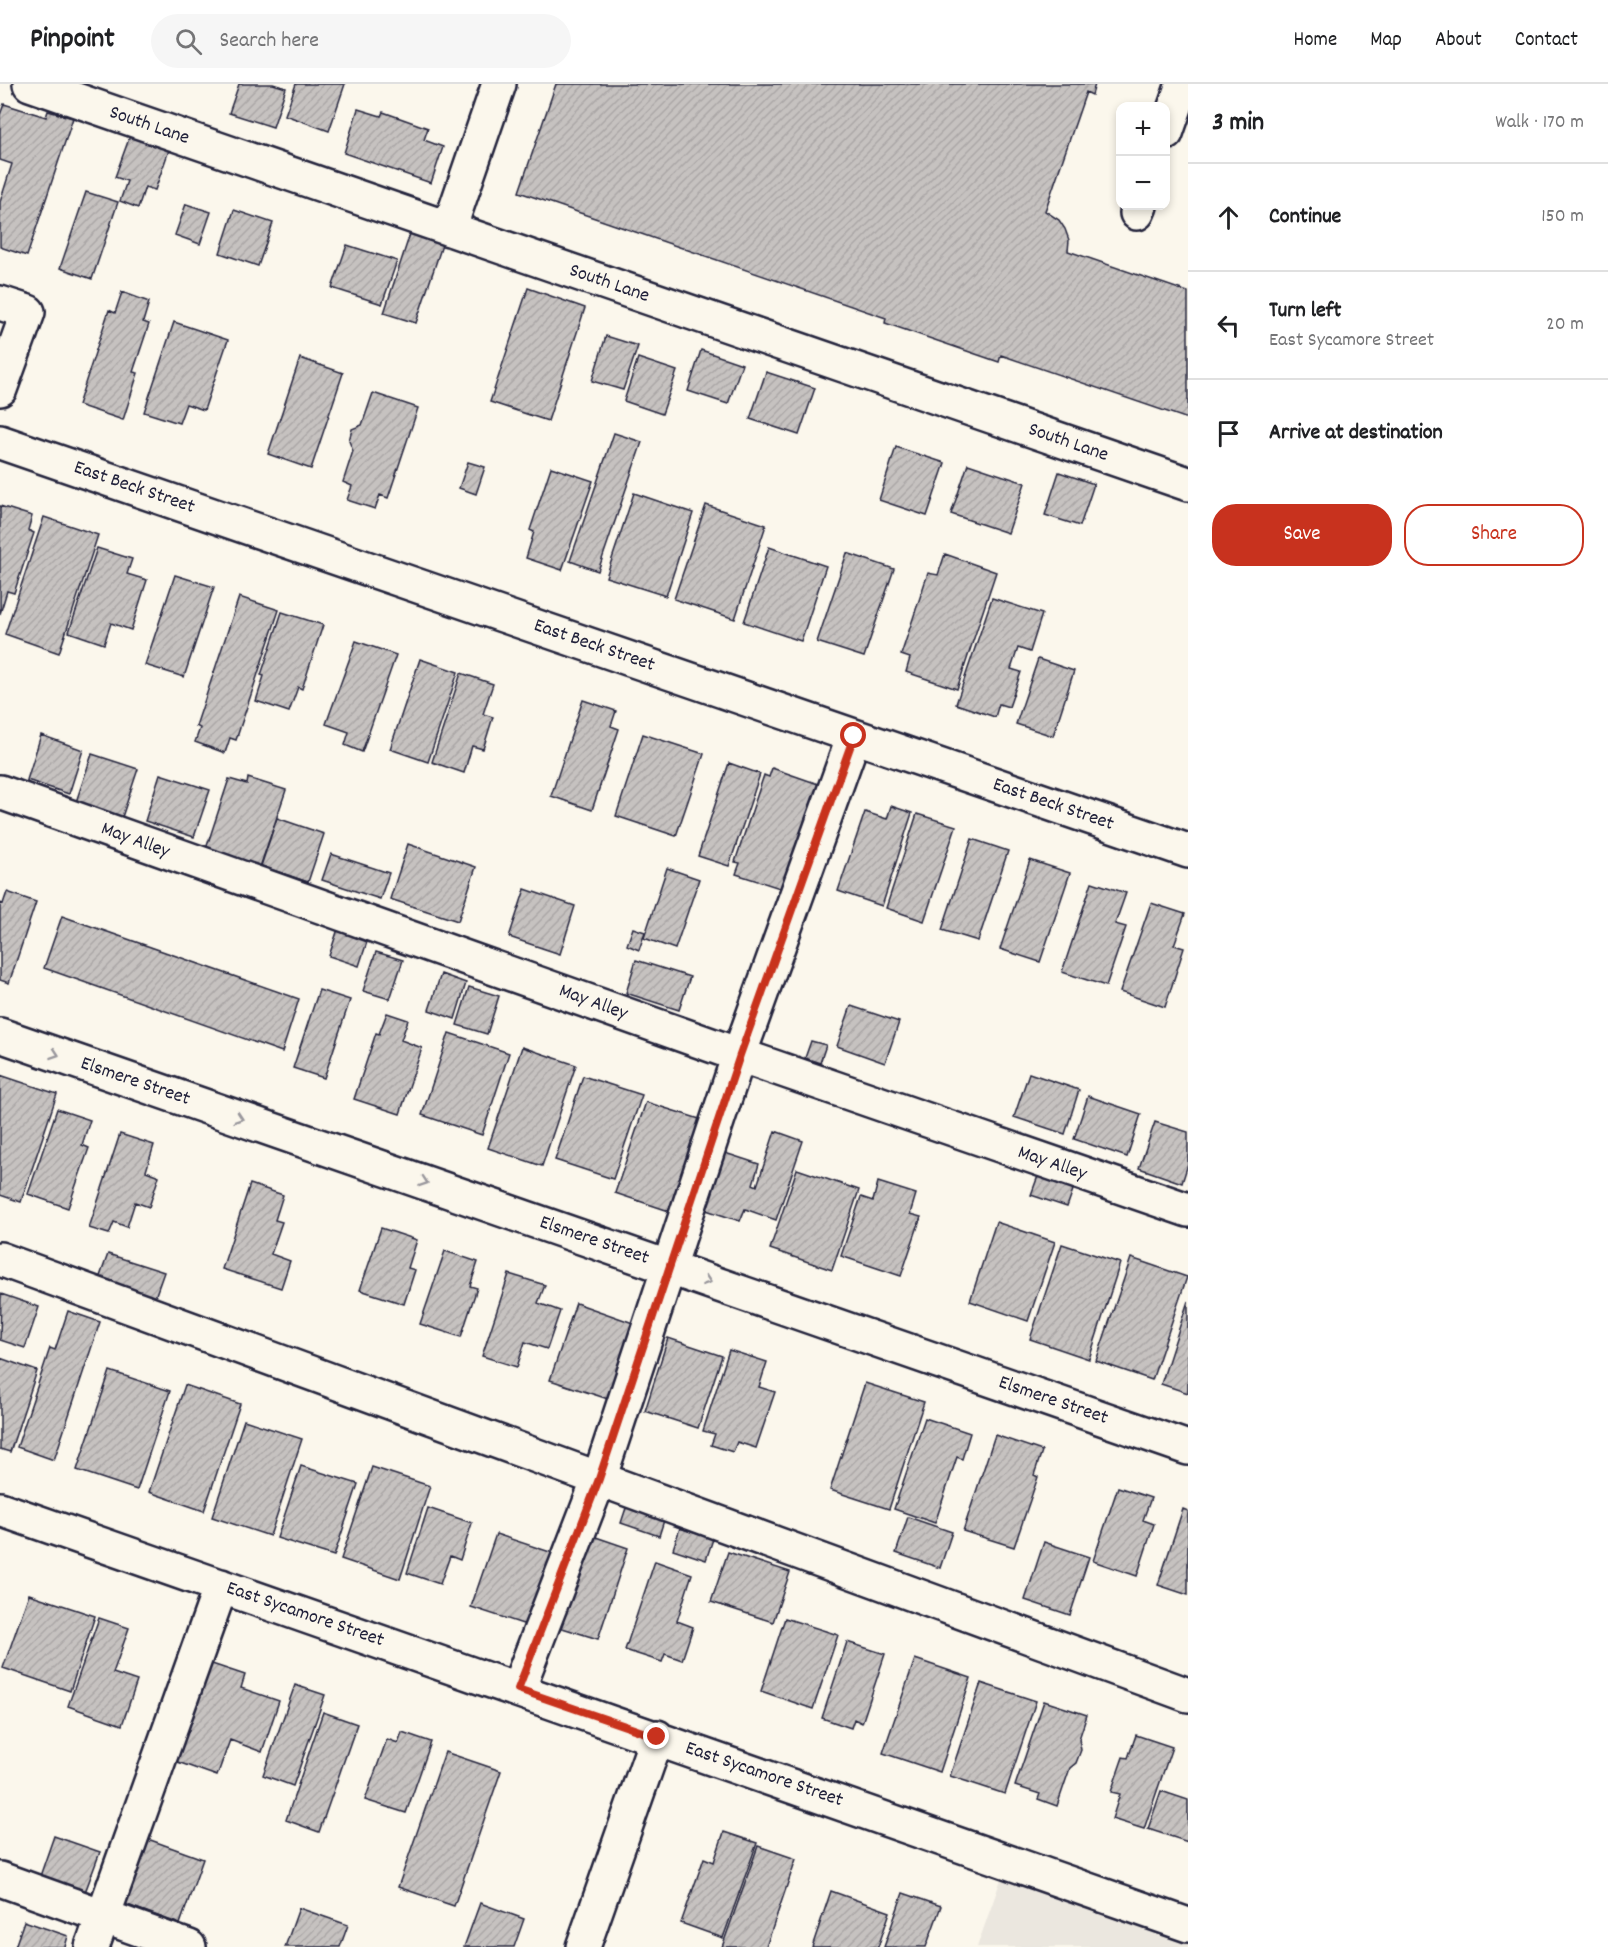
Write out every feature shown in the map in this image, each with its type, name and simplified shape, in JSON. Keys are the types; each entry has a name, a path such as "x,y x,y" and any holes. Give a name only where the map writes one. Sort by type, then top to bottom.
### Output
{"street":[{"name":"South Lane","path":"30,84 1188,484"},
{"path":"449,229 499,84"},
{"path":"1170,121 1183,84"},
{"path":"0,389 14,307"},
{"name":"East Beck Street","path":"0,442 1188,851"},
{"path":"518,1689 599,1479 740,1055 854,736"},
{"name":"May Alley","path":"0,792 740,1055 1188,1210"},
{"name":"Elsmere Street","path":"0,1035 1188,1448"},
{"path":"0,1259 1188,1695"},
{"name":"East Sycamore Street","path":"0,1509 657,1737 1188,1925"},
{"path":"92,1947 221,1586"},
{"path":"583,1947 657,1737"},
{"path":"0,1879 189,1947"}],"shaded area":[{"path":"1005,1868 1188,1930 1188,1947 977,1947"}],"building":[{"path":"239,84 273,84 286,88 273,127 229,113"},
{"path":"296,84 345,84 329,131 285,115"},
{"path":"556,84 1095,84 1092,95 1086,92 1045,211 1059,220 1065,229 1069,240 1068,251 1188,292 1188,419 1001,355 999,362 885,323 886,318 519,192"},
{"path":"4,104 46,117 48,111 73,118 27,256 0,247 0,202 12,164 0,160 0,115"},
{"path":"358,109 381,116 383,112 428,128 424,140 443,147 431,183 344,153"},
{"path":"130,136 169,150 155,190 145,187 138,208 120,201 127,181 115,177"},
{"path":"86,192 118,202 92,279 60,268"},
{"path":"186,204 211,212 200,244 175,235"},
{"path":"234,210 273,223 258,266 220,253"},
{"path":"411,231 443,242 416,323 384,313"},
{"path":"347,245 397,261 382,304 332,288"},
{"path":"528,288 585,308 548,421 490,402"},
{"path":"122,292 149,302 143,322 149,324 133,372 138,373 123,420 78,405 109,310 115,313"},
{"path":"174,322 228,340 204,410 186,404 179,423 144,412"},
{"path":"606,336 638,346 623,390 592,381"},
{"path":"701,350 742,364 728,404 688,391"},
{"path":"300,358 343,373 311,469 268,454"},
{"path":"638,358 677,371 662,414 624,401"},
{"path":"766,372 815,388 799,435 750,419"},
{"path":"373,393 418,408 388,498 380,495 375,509 347,500 352,486 343,482 353,451 349,441 352,429 362,425"},
{"path":"614,433 642,442 598,571 570,561"},
{"path":"896,447 945,463 927,516 879,500"},
{"path":"468,462 485,467 476,494 459,488"},
{"path":"968,464 1025,483 1008,533 951,514"},
{"path":"551,467 593,481 562,570 526,558 534,532 530,530"},
{"path":"1059,472 1094,484 1080,526 1045,515"},
{"path":"634,493 693,513 666,596 606,577"},
{"path":"706,505 766,525 735,619 674,599"},
{"path":"0,506 32,516 28,530 34,533 14,593 7,591 0,614"},
{"path":"44,517 98,535 59,653 5,634"},
{"path":"769,547 826,566 801,641 744,622"},
{"path":"97,548 132,559 127,574 147,580 131,630 111,623 104,644 69,632"},
{"path":"847,553 894,569 864,657 817,642"},
{"path":"945,554 996,572 957,689 906,672 910,658 901,655 928,573 938,575"},
{"path":"175,575 214,587 184,677 145,665"},
{"path":"239,597 279,610 236,740 230,738 225,753 195,742 200,728 196,726"},
{"path":"992,598 1042,614 1030,652 1018,648 1011,669 1021,672 1009,707 999,704 995,717 956,704"},
{"path":"282,612 323,625 302,689 298,687 289,712 256,701 264,676 261,675"},
{"path":"356,641 396,655 362,752 345,745 349,732 326,724"},
{"path":"420,659 458,672 428,762 390,749"},
{"path":"1038,659 1074,671 1053,736 1016,724"},
{"path":"461,673 493,684 483,714 493,717 483,749 472,746 464,773 432,762"},
{"path":"583,700 616,711 611,726 619,729 592,810 551,796"},
{"path":"643,734 704,754 676,836 616,816"},
{"path":"41,735 83,750 69,794 27,780"},
{"path":"92,754 138,769 122,817 76,802"},
{"path":"729,763 760,774 729,866 698,856"},
{"path":"772,768 821,785 786,890 736,874 740,863 735,862 764,775 769,777"},
{"path":"160,774 210,790 194,837 145,821"},
{"path":"248,778 286,790 259,870 205,852 229,779 247,784"},
{"path":"891,806 912,813 882,906 838,891 865,812 887,819"},
{"path":"917,814 956,826 924,921 886,908"},
{"path":"277,818 324,834 308,882 261,866"},
{"path":"972,839 1008,851 978,941 942,930"},
{"path":"408,844 476,867 458,921 390,899"},
{"path":"331,854 389,873 380,899 322,880"},
{"path":"1030,860 1070,873 1040,962 1000,949"},
{"path":"667,868 699,879 675,949 644,938"},
{"path":"1092,882 1126,893 1115,924 1126,927 1106,986 1062,972"},
{"path":"525,889 575,906 560,954 509,937"},
{"path":"7,892 36,902 9,983 0,980 0,903 3,904"},
{"path":"1151,903 1185,914 1174,945 1184,948 1165,1007 1120,992"},
{"path":"62,916 299,999 282,1052 44,968"},
{"path":"633,928 645,932 639,950 627,945"},
{"path":"338,929 368,939 359,966 329,956"},
{"path":"376,952 403,960 390,999 363,991"},
{"path":"636,960 690,977 679,1010 626,993"},
{"path":"441,974 466,983 455,1019 429,1010"},
{"path":"469,987 499,996 487,1034 457,1025"},
{"path":"319,990 350,1000 324,1078 293,1068"},
{"path":"851,1006 899,1022 885,1063 837,1046"},
{"path":"387,1013 408,1020 401,1040 422,1048 400,1114 354,1099 376,1033 379,1034"},
{"path":"449,1033 509,1053 482,1135 422,1115"},
{"path":"811,1041 826,1045 820,1063 805,1058"},
{"path":"522,1047 576,1065 542,1166 488,1148"},
{"path":"1029,1073 1079,1090 1065,1134 1014,1117"},
{"path":"0,1075 57,1094 21,1202 0,1195"},
{"path":"583,1076 642,1095 613,1179 555,1160"},
{"path":"1088,1096 1141,1114 1127,1157 1074,1139"},
{"path":"646,1102 709,1122 678,1214 615,1193"},
{"path":"57,1109 90,1120 82,1145 89,1148 68,1208 28,1194"},
{"path":"1155,1122 1188,1132 1188,1164 1182,1183 1139,1168"},
{"path":"775,1131 803,1141 776,1220 745,1209 740,1221 706,1210 725,1153 759,1164 753,1184 757,1186"},
{"path":"120,1134 154,1145 146,1171 159,1176 149,1207 135,1202 127,1227 114,1222 109,1234 89,1228"},
{"path":"797,1169 859,1190 832,1270 770,1249"},
{"path":"1038,1176 1074,1187 1067,1207 1031,1195"},
{"path":"878,1182 916,1194 910,1214 921,1217 901,1276 841,1256 861,1197 873,1201"},
{"path":"250,1184 283,1195 275,1220 282,1222 271,1254 290,1261 281,1288 222,1269"},
{"path":"996,1222 1055,1242 1028,1321 970,1301"},
{"path":"381,1228 417,1240 408,1268 415,1270 404,1304 360,1290"},
{"path":"1062,1244 1120,1263 1089,1359 1030,1339"},
{"path":"445,1251 478,1262 470,1286 477,1288 461,1337 420,1324"},
{"path":"108,1254 164,1272 154,1300 98,1282"},
{"path":"1131,1258 1187,1277 1152,1380 1096,1361"},
{"path":"509,1274 545,1285 538,1303 560,1311 547,1349 525,1342 517,1367 482,1356"},
{"path":"1,1294 39,1307 25,1348 0,1340"},
{"path":"1188,1301 1188,1393 1161,1384"},
{"path":"576,1303 633,1323 608,1399 550,1380"},
{"path":"68,1311 100,1322 54,1460 17,1447 50,1348 55,1350"},
{"path":"668,1338 722,1356 698,1428 645,1411"},
{"path":"729,1350 767,1362 759,1387 775,1392 756,1448 737,1442 733,1452 711,1445 715,1434 703,1431"},
{"path":"0,1358 37,1371 10,1452 0,1449"},
{"path":"110,1371 170,1391 137,1490 77,1470"},
{"path":"865,1383 924,1402 889,1509 830,1490"},
{"path":"185,1385 240,1404 204,1511 149,1492"},
{"path":"925,1418 970,1433 962,1459 957,1457 935,1523 894,1509"},
{"path":"244,1420 302,1439 270,1536 212,1517"},
{"path":"995,1435 1042,1451 1034,1475 1038,1477 1014,1547 963,1531"},
{"path":"301,1466 358,1484 334,1556 277,1538"},
{"path":"372,1467 430,1486 400,1579 341,1559"},
{"path":"1118,1487 1151,1498 1143,1520 1154,1524 1137,1576 1093,1561"},
{"path":"628,1502 666,1514 659,1536 621,1523"},
{"path":"428,1508 472,1523 460,1560 450,1556 440,1584 407,1573"},
{"path":"1183,1509 1188,1511 1188,1595 1158,1585"},
{"path":"908,1517 952,1532 940,1568 896,1553"},
{"path":"680,1528 713,1539 706,1560 673,1549"},
{"path":"496,1534 553,1553 529,1626 471,1607"},
{"path":"590,1535 628,1548 598,1639 559,1627"},
{"path":"1044,1542 1089,1557 1070,1615 1025,1600"},
{"path":"728,1552 790,1572 773,1622 711,1602"},
{"path":"655,1561 692,1574 677,1621 693,1627 682,1660 665,1654 662,1662 625,1650"},
{"path":"29,1594 95,1616 70,1691 3,1668"},
{"path":"99,1618 129,1628 113,1673 137,1681 122,1725 68,1706"},
{"path":"785,1618 838,1635 813,1709 761,1691"},
{"path":"847,1642 885,1654 862,1723 854,1719 851,1728 822,1718"},
{"path":"915,1659 971,1678 940,1772 883,1753"},
{"path":"206,1662 245,1675 241,1688 279,1701 262,1752 230,1740 217,1776 172,1760"},
{"path":"981,1683 1036,1701 1005,1794 950,1776"},
{"path":"295,1685 325,1695 293,1786 263,1775"},
{"path":"1044,1701 1087,1715 1079,1739 1081,1750 1076,1763 1070,1768 1057,1806 1038,1799 1040,1794 1015,1786"},
{"path":"323,1712 357,1724 319,1832 286,1820"},
{"path":"402,1732 431,1742 406,1813 365,1800 387,1739 398,1743"},
{"path":"1136,1735 1172,1747 1144,1829 1112,1819 1120,1794 1111,1792 1123,1757 1128,1758"},
{"path":"445,1752 501,1771 454,1906 398,1887"},
{"path":"1161,1791 1188,1800 1188,1842 1148,1829"},
{"path":"724,1832 757,1843 723,1938 681,1923 704,1858 714,1862"},
{"path":"54,1836 100,1852 84,1895 39,1879"},
{"path":"145,1838 203,1859 180,1924 122,1903"},
{"path":"758,1846 796,1859 766,1947 722,1947"},
{"path":"831,1891 890,1912 878,1947 812,1947"},
{"path":"903,1893 941,1906 926,1947 884,1947"},
{"path":"480,1903 524,1919 514,1947 464,1947"},
{"path":"299,1908 348,1925 340,1947 285,1947"},
{"path":"24,1921 68,1936 65,1947 15,1947"}],"route":[{"path":"657,1737 518,1689 599,1479 740,1055 854,736"}]}
